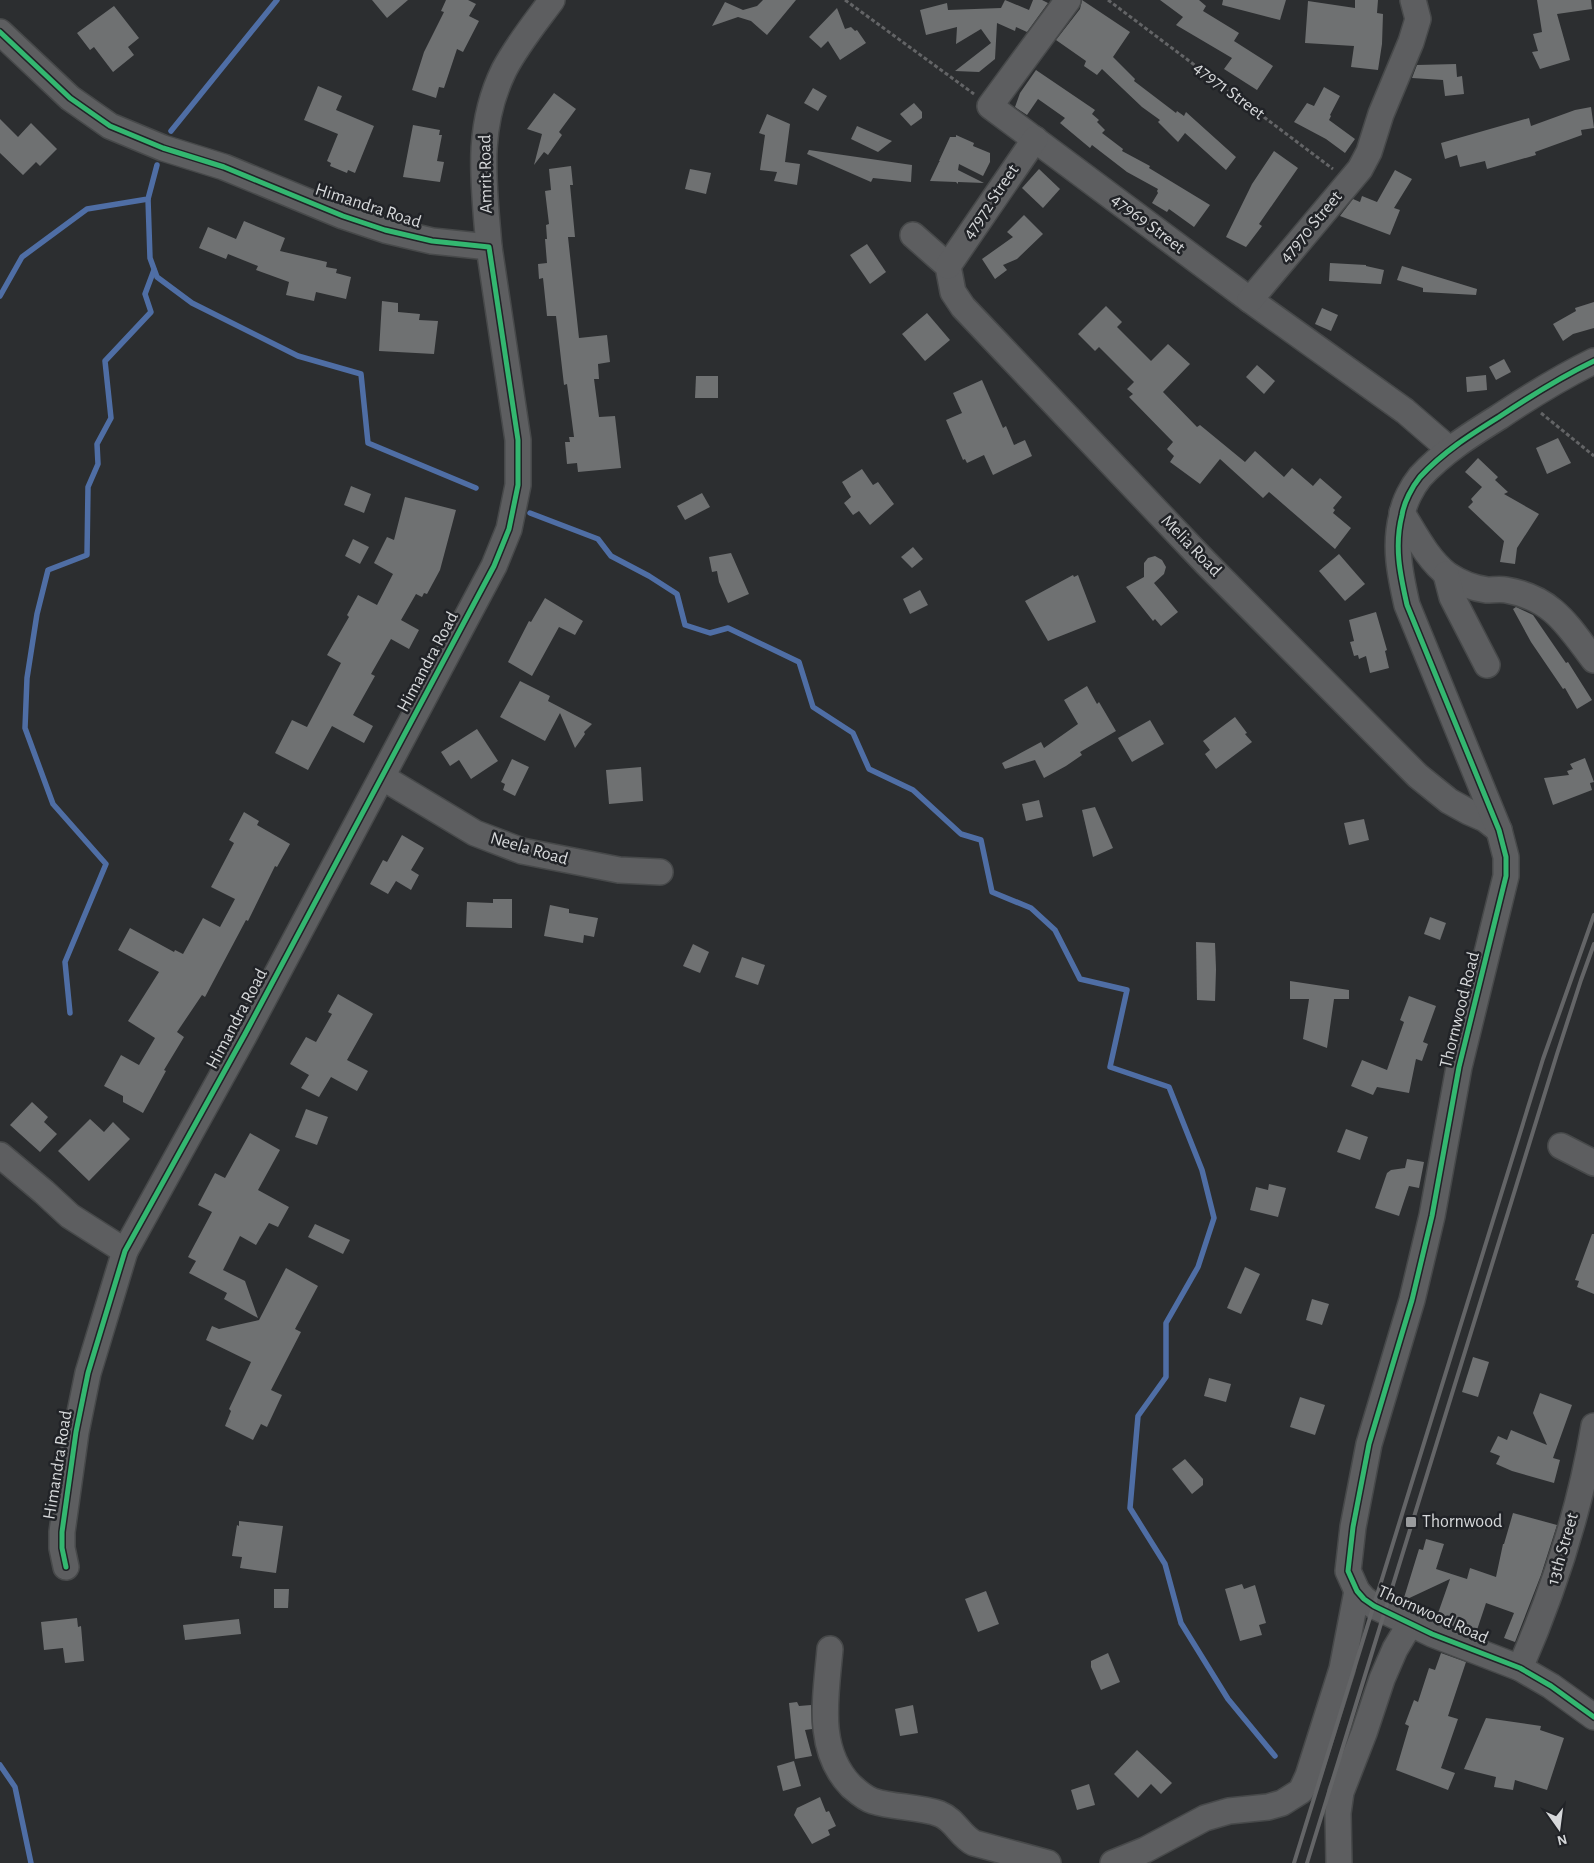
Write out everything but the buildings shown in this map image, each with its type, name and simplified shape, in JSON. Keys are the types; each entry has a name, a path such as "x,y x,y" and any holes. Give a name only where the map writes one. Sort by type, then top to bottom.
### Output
{"street":[{"name":"Amrit Road","path":"489,247 483,173 486,122 497,86 505,68 552,0"},
{"path":"990,106 1068,0"},
{"name":"47970 Street","path":"1250,300 1360,169 1369,152 1381,114 1411,42 1418,18 1413,0"},
{"name":"Himandra Road","path":"0,32 70,98 110,126 163,148 224,167 343,216 385,230 432,241 489,247 518,440 518,485 509,529 494,566 245,1034 125,1251 88,1374 76,1432 62,1532 62,1548 66,1567"},
{"name":"47969 Street","path":"990,106 1250,300 1405,411 1449,449"},
{"name":"47972 Street","path":"948,266 1035,139"},
{"path":"913,235 948,266"},
{"name":"Melia Road","path":"948,266 953,292 963,307 1206,563 1418,776 1449,802 1485,819 1499,830"},
{"name":"Thornwood Road","path":"1594,361 1526,400 1449,449 1419,479 1409,495 1402,513 1397,542 1399,568 1407,605 1499,830 1506,857 1506,876 1459,1067 1432,1216 1412,1300 1369,1444 1353,1527 1348,1571 1357,1591 1374,1606 1410,1624 1520,1668 1551,1686 1594,1717"},
{"path":"1402,513 1433,560 1446,574 1476,588 1505,590 1542,603 1560,616 1594,660"},
{"path":"1446,574 1452,597 1487,665"},
{"name":"Neela Road","path":"382,777 475,833 522,851 619,870 660,872"},
{"path":"1561,1146 1594,1163"},
{"path":"0,1155 70,1216 125,1251"},
{"name":"13th Street","path":"1520,1668 1539,1625 1562,1562 1583,1480 1594,1426"},
{"path":"1113,1863 1145,1850 1205,1818 1229,1811 1268,1807 1293,1798 1302,1791 1342,1669 1357,1591"},
{"path":"1339,1863 1338,1813 1341,1792 1382,1679 1395,1649 1410,1624"},
{"path":"830,1649 825,1721 832,1759 842,1776 860,1795 873,1801 909,1806 941,1815 950,1820 966,1839 974,1843 1048,1863"}],"path":[{"path":"845,0 990,106"},
{"path":"1526,400 1594,456"}],"waterway":[{"path":"171,131 277,0"},
{"path":"0,296 22,257 87,209 148,199 157,165"},
{"path":"148,199 150,258 157,277 192,303 298,356 361,374 368,443 476,488"},
{"path":"70,1013 65,962 106,864 53,804 25,728 27,678 37,614 48,570 87,555 88,487 98,464 97,444 111,418 105,361 151,312 145,294 154,270"},
{"path":"530,513 598,539 611,556 649,576 677,594 685,625 710,633 728,628 799,662 813,707 853,733 869,769 913,790 961,834 981,840 992,892 1031,908 1055,930 1080,979 1127,990 1110,1067 1169,1087 1202,1170 1214,1218 1198,1267 1166,1323 1166,1377 1138,1416 1130,1508 1165,1564 1181,1623 1228,1699 1275,1756"},
{"path":"0,1765 15,1787 31,1863"}],"railway":[{"path":"1294,1863 1543,1059 1594,915"},
{"path":"1307,1863 1557,1054 1594,944"}],"cycle path":[{"path":"0,32 70,98 110,126 163,148 224,167 343,216 385,230 432,241 489,247 518,440 518,485 509,529 494,566 245,1034 125,1251 88,1373 76,1432 62,1532 62,1548 66,1567"},
{"path":"1594,361 1557,380 1467,437 1447,452 1420,477 1411,490 1400,526 1398,549 1407,605 1499,830 1506,857 1506,876 1459,1067 1432,1216 1412,1300 1369,1444 1353,1527 1348,1571 1357,1591 1374,1606 1432,1634 1520,1668 1551,1686 1594,1717"}],"place":[{"name":"Thornwood","path":"1411,1522"}]}
